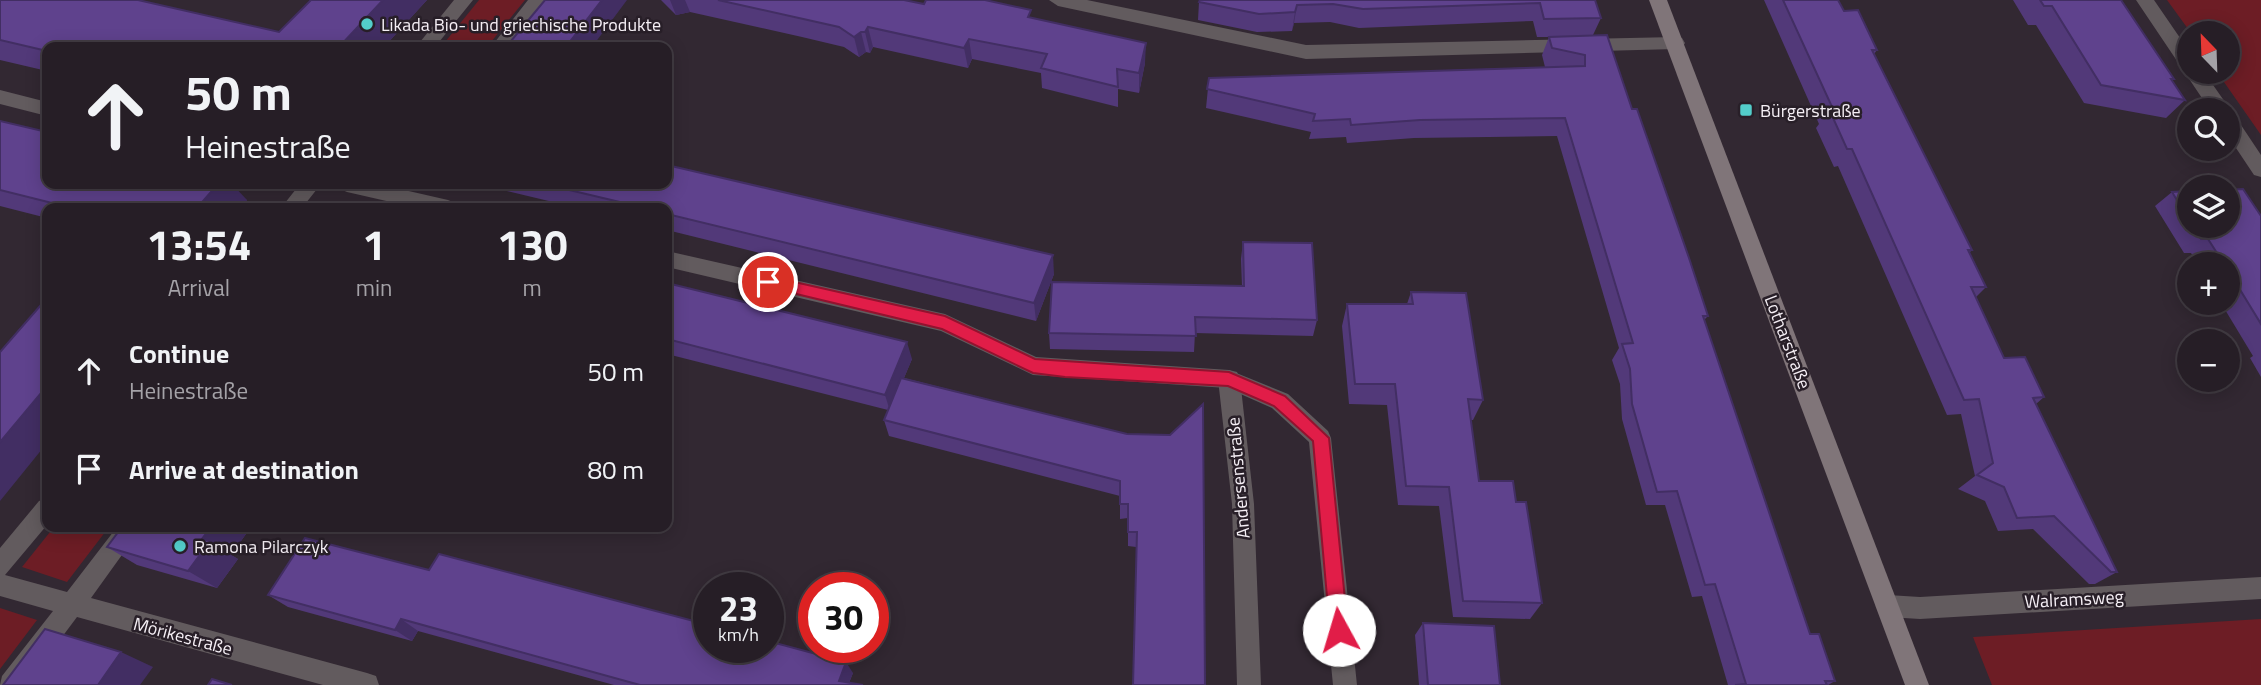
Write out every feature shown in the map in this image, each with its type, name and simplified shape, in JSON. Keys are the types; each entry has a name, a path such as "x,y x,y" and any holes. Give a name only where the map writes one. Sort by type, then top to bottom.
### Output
{"street":[{"path":"429,42 464,0"},
{"path":"504,42 538,0"},
{"path":"1058,0 1306,52 1676,43"},
{"name":"Lotharstraße","path":"1658,0 1917,685"},
{"path":"2145,0 2177,47"},
{"path":"0,97 42,108"},
{"path":"2240,139 2261,170"},
{"path":"295,203 307,189"},
{"path":"363,189 423,203"},
{"path":"672,260 945,323 1033,366 1229,379 1280,401 1321,438 1345,685"},
{"name":"Andersenstraße","path":"1229,379 1242,504 1249,685"},
{"path":"0,566 42,514"},
{"path":"11,685 127,532"},
{"name":"Mörikestraße","path":"0,585 366,685"},
{"name":"Walramsweg","path":"1888,606 1920,608 2261,589"}],"shaded area":[{"path":"479,0 525,0 491,42 445,42"},
{"path":"2167,0 2261,0 2261,135 2240,105 2240,98 2235,98 2225,84 2240,84 2240,21 2182,21"},
{"path":"50,532 105,532 67,582 22,567"},
{"path":"0,608 37,620 0,669"},
{"path":"2261,619 2261,685 1992,685 1973,637"}],"building":[{"path":"0,0 138,0 279,32 311,0 383,0 344,42 42,42 42,50 0,40"},
{"path":"545,0 602,0 570,42 510,42"},
{"path":"718,0 904,0 924,4 926,0 985,0 1031,10 1028,17 1146,43 1139,73 1117,69 1118,87 1041,68 1047,54 969,39 964,48 868,27 865,32 854,37 839,27"},
{"path":"1595,0 1601,18 1544,19 1540,3 1363,9 1333,4 1297,5 1295,12 1259,14 1199,2"},
{"path":"1783,0 1838,0 1844,11 1858,10 1877,50 1872,50 1972,250 1968,250 1986,287 1971,287 2004,358 2025,357 2044,397 2033,398 2117,572 2111,572 2054,516 2017,518 2004,487 1977,475 1993,463 1979,399 1964,400 1852,149 1847,149 1829,109 1833,109"},
{"path":"2040,0 2121,0 2184,98 2101,85 2052,6 2044,6"},
{"path":"1607,35 1632,109 1637,109 1689,258 1708,316 1703,316 1810,634 1819,634 1835,681 1825,681 1827,685 1735,685 1746,684 1715,584 1705,585 1677,491 1657,492 1632,404 1630,369 1622,344 1633,343 1565,118 1420,120 1351,125 1350,119 1313,121 1315,114 1207,89 1209,78 1585,66 1585,55 1552,48 1549,37"},
{"path":"0,121 42,131 42,189 214,189 201,203 52,203 0,190"},
{"path":"672,166 1053,255 1034,303 672,215 672,203 624,203 565,189 672,189"},
{"path":"2240,189 2243,189 2261,216 2261,324 2240,290 2240,252 2216,252 2208,239 2200,238 2240,238"},
{"path":"1243,242 1312,243 1317,320 1195,317 1196,336 1049,333 1052,282 1244,286"},
{"path":"672,284 907,342 885,395 672,340"},
{"path":"1411,292 1466,293 1483,400 1468,399 1479,481 1513,481 1516,502 1526,502 1542,603 1463,601 1449,487 1406,486 1395,384 1355,384 1347,304 1413,304"},
{"path":"42,304 42,392 0,442 0,352"},
{"path":"901,378 1127,434 1170,435 1203,404 1205,685 1133,685 1137,532 1128,532 1128,504 1120,504 1120,481 884,420"},
{"path":"118,532 207,532 202,539 210,541 188,571 107,547"},
{"path":"305,538 429,570 439,554 693,621 693,663 784,663 784,645 798,649 798,663 846,663 839,681 863,685 640,685 401,619 395,630 268,595"},
{"path":"1423,623 1494,626 1500,685 1428,685"},
{"path":"45,629 121,652 98,685 3,685"},
{"path":"212,679 232,685 208,685"}],"place":[{"name":"Likada Bio- und griechische Produkte","path":"367,24"},
{"name":"Bürgerstraße","path":"1746,110"},
{"name":"Ramona Pilarczyk","path":"180,546"}],"route":[{"path":"768,282 945,323 1033,366 1229,379 1280,401 1321,438 1339,630"}]}
